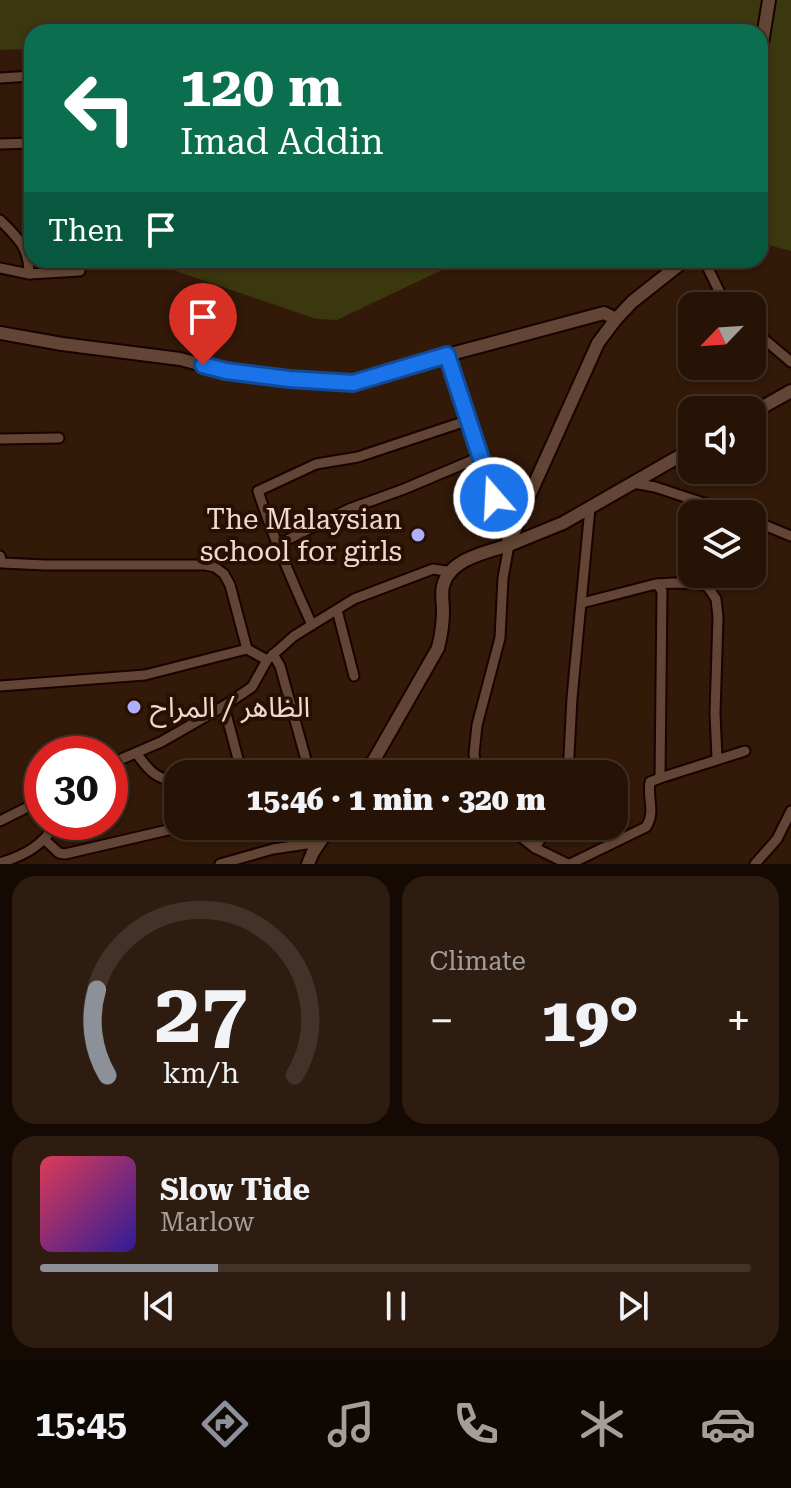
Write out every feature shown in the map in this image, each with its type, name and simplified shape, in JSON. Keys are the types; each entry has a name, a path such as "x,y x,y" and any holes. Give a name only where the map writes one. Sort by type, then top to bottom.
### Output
{"street":[{"path":"765,24 769,0"},
{"path":"0,78 24,76"},
{"path":"0,144 24,143"},
{"path":"0,220 24,247"},
{"path":"0,268 29,274 80,271"},
{"path":"29,268 29,274"},
{"path":"475,760 477,725 500,638 503,578 509,545 521,514 598,343 639,296 675,268"},
{"path":"708,268 720,292"},
{"path":"0,333 180,359 226,371 353,383 604,313 616,319"},
{"path":"766,341 791,362"},
{"path":"447,355 509,545"},
{"path":"766,405 791,391"},
{"path":"312,625 277,545 258,491 316,464 358,457 469,420"},
{"path":"0,439 59,438"},
{"path":"277,545 349,509 480,457"},
{"path":"374,760 438,648 442,624 442,586 452,572 471,557 563,523 678,457"},
{"path":"633,483 694,500"},
{"path":"569,760 590,508"},
{"path":"766,526 791,536"},
{"path":"0,556 2,563 215,567 224,574 230,585 247,649"},
{"path":"128,756 161,742 252,687 270,657 294,636 354,599 432,569 452,572"},
{"path":"582,603 657,584 700,584 708,587 716,599 718,617 717,759"},
{"path":"657,584 663,593 660,778"},
{"path":"337,610 354,676"},
{"path":"0,686 145,675 247,649 270,657 280,666 306,760"},
{"path":"224,706 238,760"},
{"path":"525,840 569,864 646,827 652,815 648,795 650,782 745,751"},
{"path":"136,753 148,768 164,780"},
{"path":"0,821 24,809"},
{"path":"755,864 777,839 791,811"},
{"path":"128,839 164,831"},
{"path":"0,863 27,853 45,840 59,853 65,854 125,840"},
{"path":"535,848 540,840"},
{"path":"220,864 273,849 320,842"},
{"path":"308,864 320,842"}],"shaded area":[{"path":"0,0 791,0 791,251 768,245 768,24 24,24 24,49 0,50"},
{"path":"167,268 446,268 337,320 316,319"}],"place":[{"name":"The Malaysian school for girls","path":"418,535"},
{"name":"الظاهر / المراح","path":"134,707"}],"route":[{"path":"203,365 289,379 353,383 447,355 494,498"}]}
